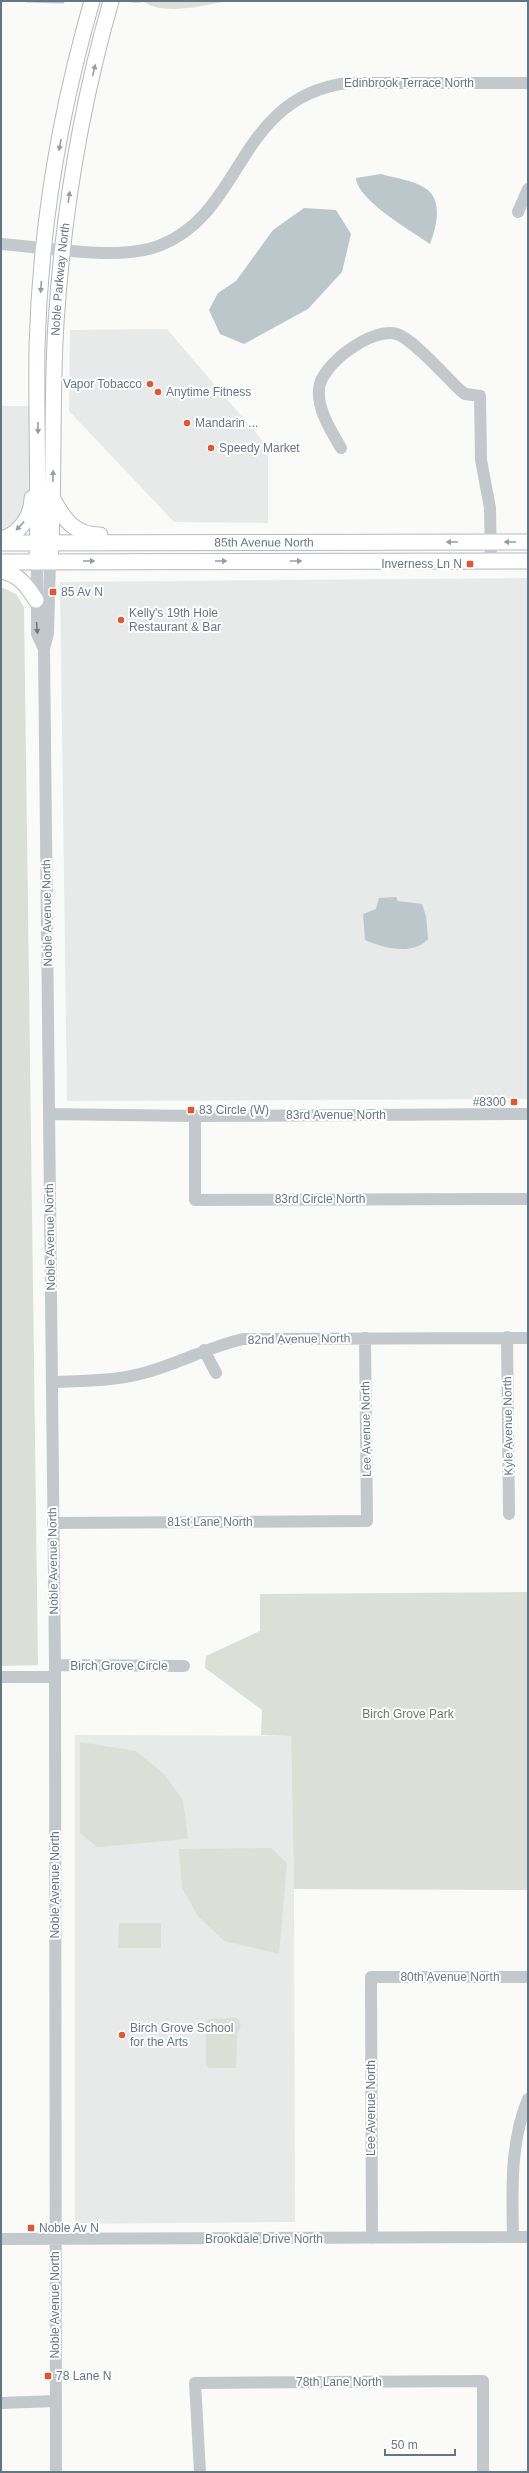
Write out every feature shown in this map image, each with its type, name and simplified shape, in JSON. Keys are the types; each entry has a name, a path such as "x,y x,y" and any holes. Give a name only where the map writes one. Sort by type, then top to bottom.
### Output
{"main road":[{"name":"Noble Parkway North","path":"44,561 38,450 37,347 45,248 67,107 92,1"},
{"name":"Noble Parkway North","path":"44,543 53,498 55,339 63,250 81,129 111,1"},
{"path":"1,539 14,532 29,513 32,503 33,463 38,450"},
{"path":"53,498 65,521 87,534 186,535 210,543"},
{"name":"85th Avenue North","path":"1,543 528,542"},
{"name":"85th Avenue North","path":"1,562 528,561"},
{"path":"1,571 14,575 21,580 36,600"}],"street":[{"name":"Edinbrook Terrace North","path":"1,244 98,252 136,250 160,246 178,237 207,211 261,133 278,113 292,102 327,86 346,83 528,83"},
{"path":"518,212 528,189"},
{"path":"341,448 330,430 319,398 319,382 324,373 369,337 386,333 403,337 460,390 472,396 480,396 481,460 490,508 491,561"},
{"name":"Noble Avenue North","path":"44,561 36,600 37,634 44,649"},
{"name":"Noble Avenue North","path":"44,561 48,633 44,649 55,1671 56,2472"},
{"name":"83rd Avenue North","path":"49,1114 194,1116 528,1114"},
{"name":"83rd Circle North","path":"194,1116 194,1200 528,1199"},
{"name":"Kyle Avenue North","path":"507,1337 509,1514"},
{"name":"Lee Avenue North","path":"365,1338 367,1520"},
{"name":"82nd Avenue North","path":"52,1382 116,1379 144,1373 204,1350 243,1339 528,1338"},
{"path":"204,1350 216,1373"},
{"name":"81st Lane North","path":"53,1523 367,1520"},
{"name":"Birch Grove Circle","path":"1,1677 55,1671 184,1666"},
{"name":"Lee Avenue North","path":"371,1977 372,2238"},
{"name":"80th Avenue North","path":"371,1977 528,1977"},
{"path":"513,2238 515,2143 518,2125 528,2099"},
{"name":"Brookdale Drive North","path":"1,2239 528,2238"},
{"name":"78th Lane North","path":"200,2472 195,2383 483,2381 483,2472"},
{"path":"1,2403 55,2401"}],"shaded area":[{"path":"381,174 415,183 431,193 437,207 437,214 430,244 387,215 366,196 359,187 356,178"},
{"path":"304,208 336,210 351,234 342,272 308,309 244,344 220,334 209,310 218,293 236,281 273,230"},
{"path":"167,329 268,447 268,523 174,522 69,411 70,330"},
{"path":"1,406 31,406 28,504 20,521 1,534"},
{"path":"528,578 528,1099 67,1101 60,582"},
{"path":"396,897 398,901 422,904 426,916 428,939 422,944 406,949 398,949 380,946 365,940 363,914 376,909 379,898"},
{"path":"75,1735 291,1736 294,1889 295,2222 75,2224"}],"green space":[{"path":"143,1 226,1 195,7 171,9 151,6"},
{"path":"1,587 16,594 24,607 38,1665 1,1666"},
{"name":"Birch Grove Park","path":"528,1592 528,1890 294,1889 291,1736 261,1735 262,1710 205,1668 206,1656 260,1631 260,1594"},
{"path":"80,1742 136,1751 164,1774 183,1800 188,1839 97,1847 80,1833"},
{"path":"271,1848 287,1863 279,1954 224,1941 198,1916 182,1888 179,1849"},
{"path":"119,1923 161,1923 161,1948 118,1948"},
{"path":"235,2018 239,2020 241,2027 237,2034 236,2068 209,2068 206,2064 206,2022 209,2019"}],"waterway":[{"path":"27,1 63,2"},
{"path":"133,1 140,1"}],"place":[{"name":"Vapor Tobacco","path":"150,384"},
{"name":"Anytime Fitness","path":"158,392"},
{"name":"Mandarin ...","path":"187,423"},
{"name":"Speedy Market","path":"211,448"},
{"name":"Inverness Ln N","path":"470,564"},
{"name":"85 Av N","path":"53,592"},
{"name":"Kelly's 19th Hole Restaurant & Bar","path":"121,620"},
{"name":"#8300","path":"514,1102"},
{"name":"83 Circle (W)","path":"191,1110"},
{"name":"Birch Grove School for the Arts","path":"122,2035"},
{"name":"Noble Av N","path":"31,2228"},
{"name":"78 Lane N","path":"48,2376"}]}
